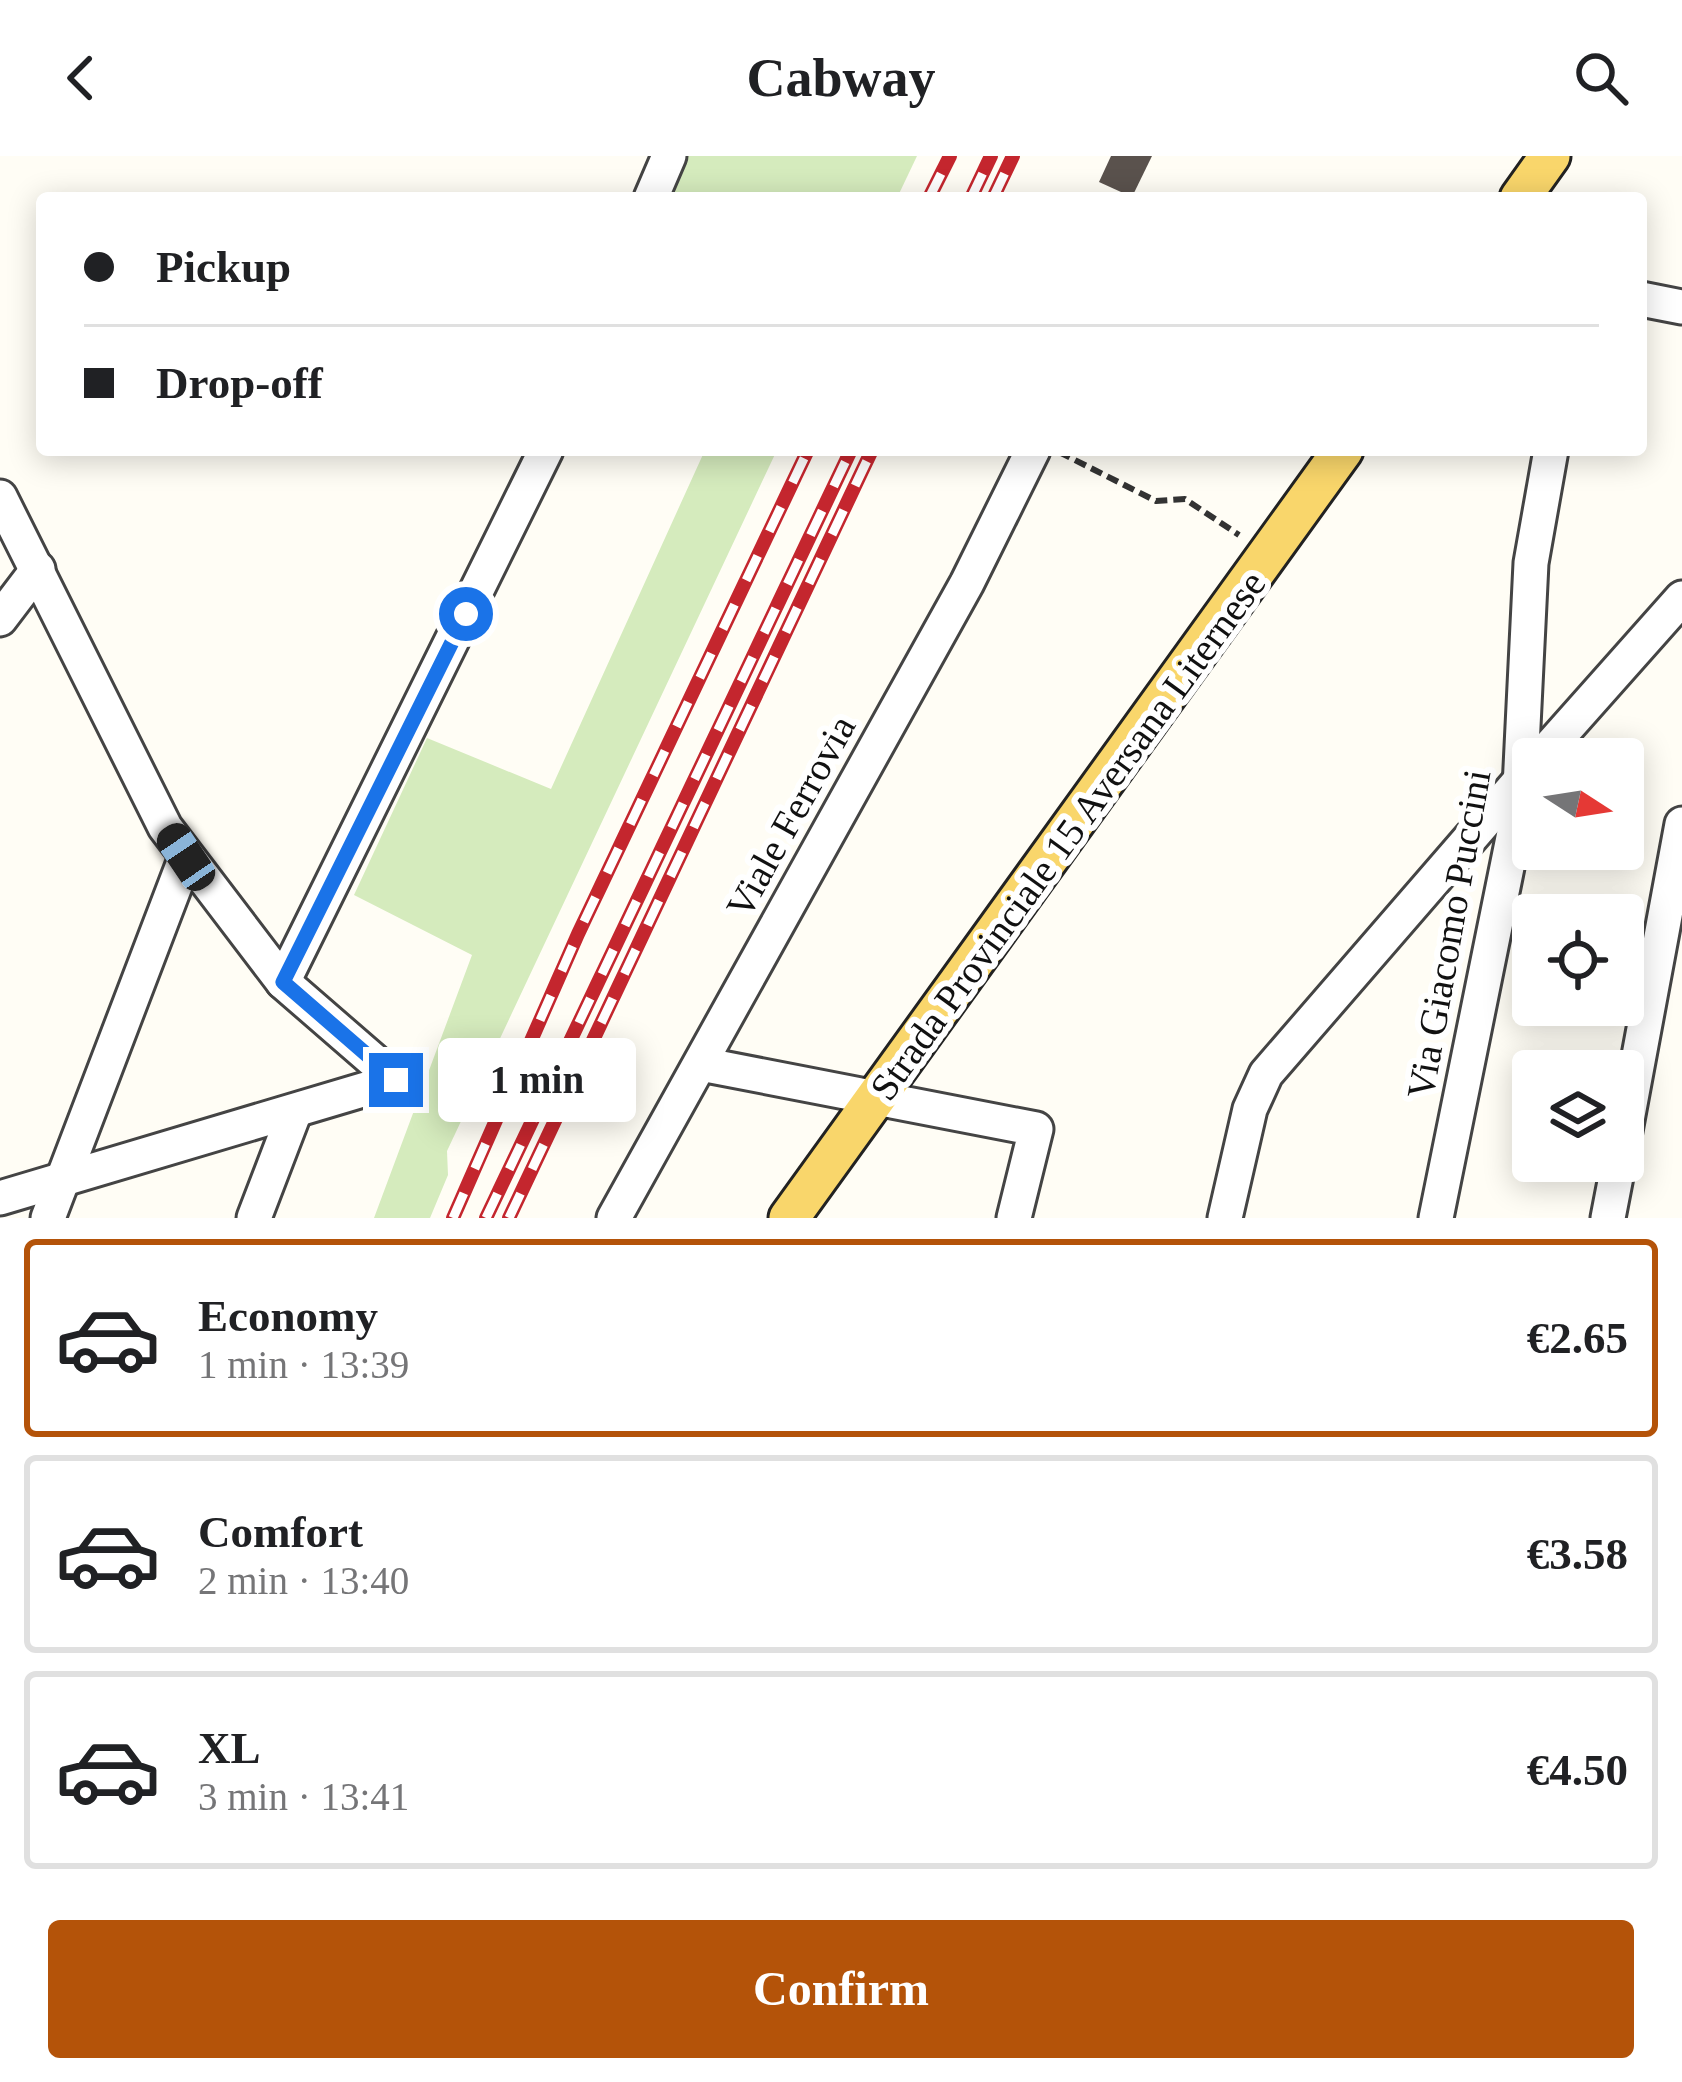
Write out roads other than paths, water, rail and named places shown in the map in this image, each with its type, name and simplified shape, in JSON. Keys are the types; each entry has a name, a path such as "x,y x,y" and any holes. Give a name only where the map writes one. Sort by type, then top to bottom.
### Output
{"main road":[{"path":"1524,192 1550,156"},
{"name":"Strada Provinciale 15 Aversana Liternese","path":"789,1218 1339,456"}],"street":[{"path":"654,192 669,156"},
{"path":"1647,300 1682,307"},
{"path":"283,982 544,456"},
{"name":"Viale Ferrovia","path":"614,1218 967,583 1030,456"},
{"name":"Via Giacomo Puccini","path":"1532,738 1531,563 1550,456"},
{"path":"0,496 166,827 186,857 283,982 396,1080 0,1198"},
{"path":"0,619 38,569"},
{"path":"1558,738 1682,598"},
{"path":"1225,1218 1250,1109 1266,1074 1512,790"},
{"path":"1640,1050 1682,824"},
{"path":"48,1218 186,857"},
{"name":"Via Giacomo Puccini","path":"1436,1218 1512,861"},
{"path":"700,1064 1036,1129 1014,1218"},
{"path":"254,1218 296,1111"},
{"path":"1608,1218 1615,1182"}],"railway":[{"path":"932,192 950,156"},
{"path":"974,192 991,156"},
{"path":"996,192 1013,156"},
{"path":"453,1218 578,934 805,456"},
{"path":"486,1218 848,456"},
{"path":"509,1218 869,456"}]}
